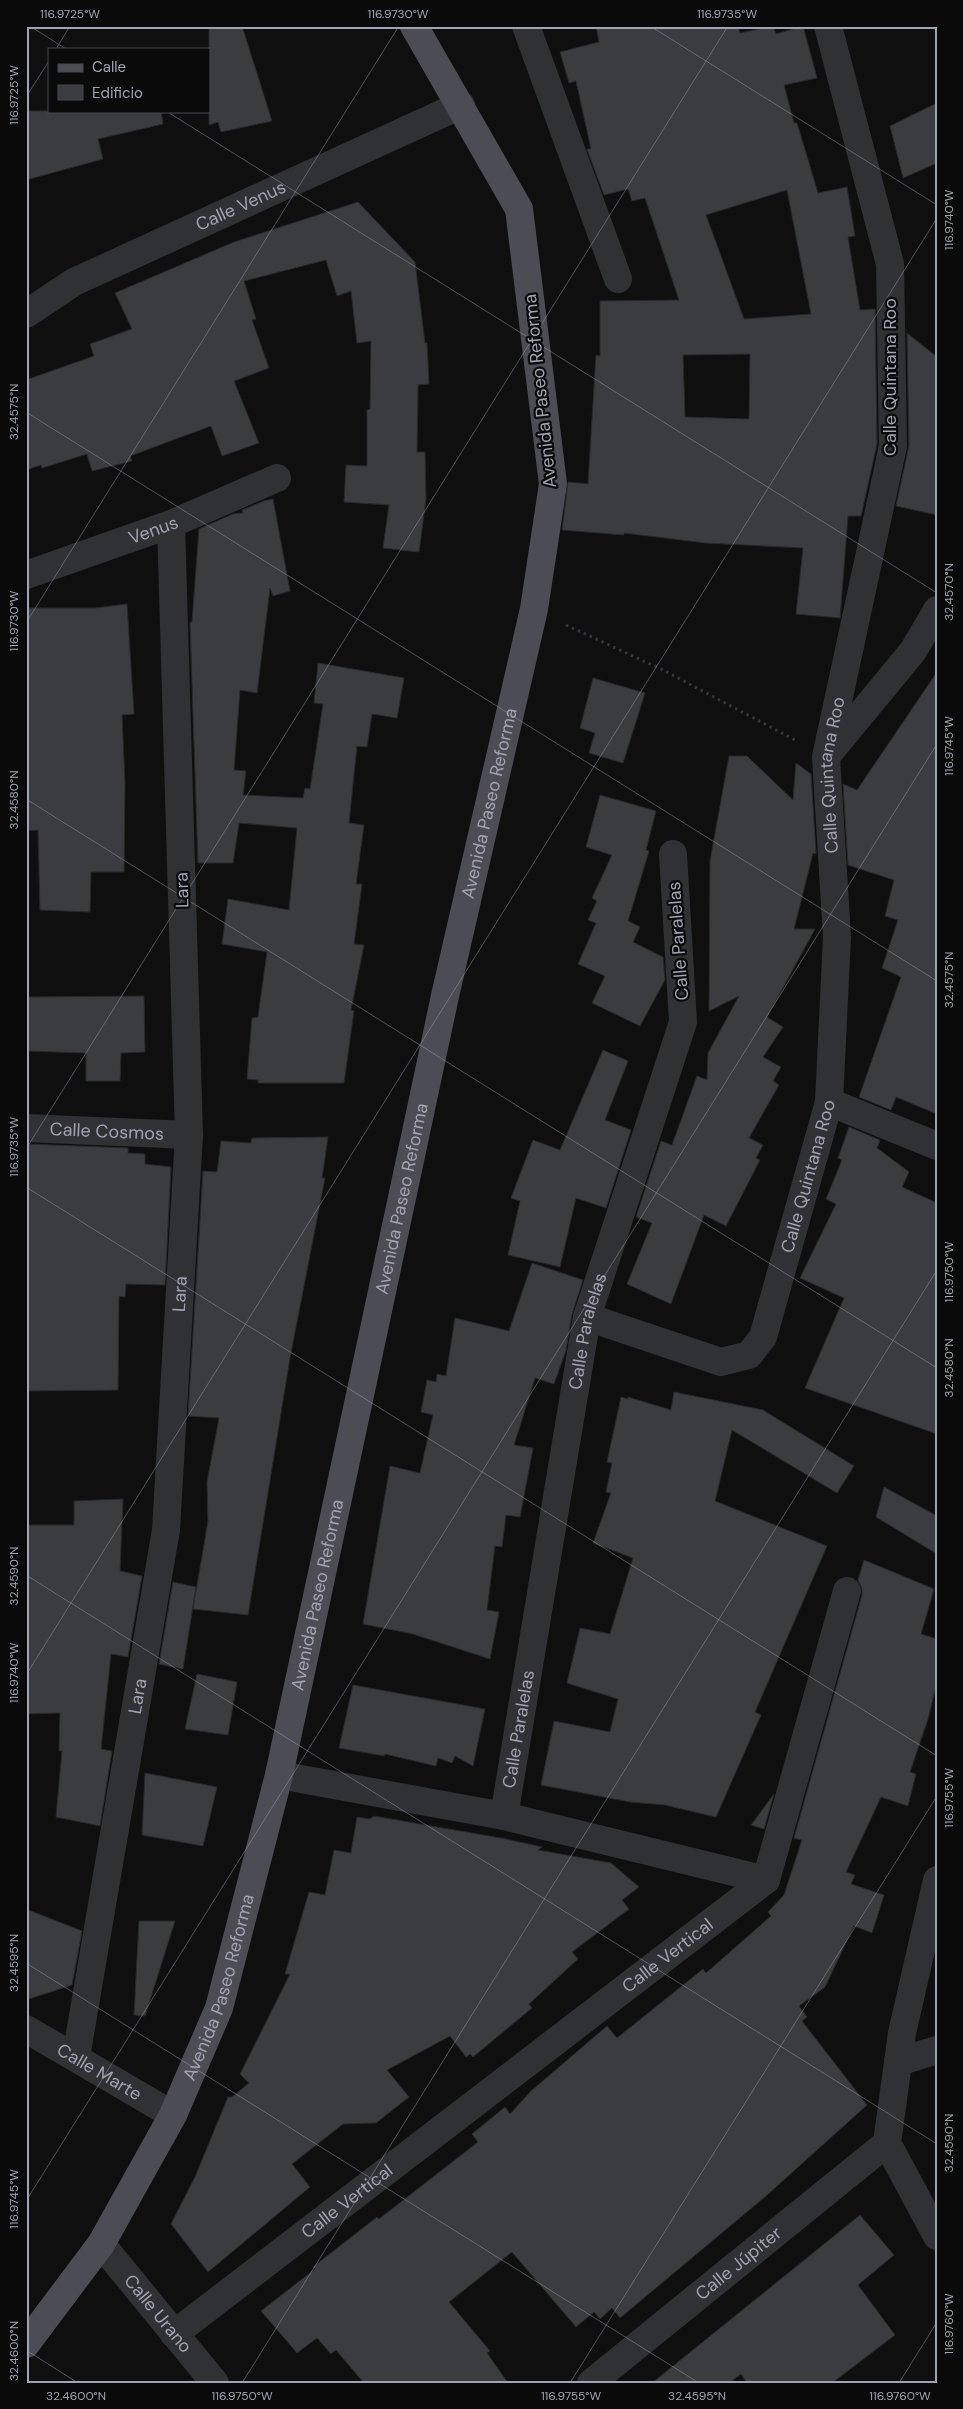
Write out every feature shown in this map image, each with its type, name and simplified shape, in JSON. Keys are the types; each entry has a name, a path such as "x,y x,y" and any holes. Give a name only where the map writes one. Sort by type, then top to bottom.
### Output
{"main road":[{"name":"Avenida Paseo Reforma","path":"26,2344 101,2244 174,2115 219,2008 280,1775 445,996 534,609 553,484 519,209 414,26"}],"street":[{"path":"526,26 618,279"},
{"name":"Calle Quintana Roo","path":"588,1317 721,1362 749,1355 763,1337 829,1102 837,937 826,757 893,446 890,264 828,26"},
{"name":"Calle Venus","path":"26,314 74,282 461,105"},
{"name":"Venus","path":"26,575 171,524 277,478"},
{"name":"Lara","path":"76,2057 166,1530 189,1135 171,524"},
{"path":"826,757 913,651 937,610"},
{"name":"Calle Paralelas","path":"504,1816 588,1317 683,1022 672,854"},
{"path":"829,1102 937,1146"},
{"name":"Calle Cosmos","path":"26,1128 189,1135"},
{"path":"280,1775 504,1816 766,1880 847,1591"},
{"name":"Calle Vertical","path":"174,2334 766,1880"},
{"path":"937,1880 902,2033 887,2143 937,2236"},
{"name":"Calle Marte","path":"26,2029 174,2115"},
{"path":"898,2062 937,2050"},
{"name":"Calle Júpiter","path":"591,2383 887,2143"},
{"name":"Calle Urano","path":"101,2244 214,2383"}],"path":[{"path":"534,609 663,670 826,757"}],"building":[{"path":"209,26 242,26 272,121 221,132 218,122 209,125"},
{"path":"596,26 738,26 740,33 773,26 776,34 803,26 817,78 784,85 794,123 797,123 818,193 847,187 855,236 848,237 860,310 875,309 877,444 861,516 848,516 840,618 796,614 803,548 706,543 624,533 624,535 562,530 568,482 588,484 596,355 600,356 600,301 679,300 645,198 632,201 628,189 604,195 587,149 591,149 576,81 569,83 560,52 599,42","holes":["787,190 811,314 744,319 706,215","750,354 749,419 685,417 683,355"]},
{"path":"937,103 937,163 903,178 890,126"},
{"path":"26,111 161,112 163,124 98,139 103,159 26,180"},
{"path":"358,202 415,262 425,343 427,343 429,384 418,385 417,452 425,452 426,499 419,552 383,548 389,505 344,502 346,465 367,466 367,410 370,409 371,341 357,343 351,291 337,296 326,260 244,281 256,319 252,320 269,368 234,381 259,443 222,456 211,426 130,456 132,461 92,471 87,454 42,468 41,465 26,470 26,380 94,356 90,344 132,329 115,293 234,242"},
{"path":"907,333 937,357 937,515 896,506 909,446"},
{"path":"273,499 290,591 273,596 270,588 257,693 240,690 234,770 246,771 243,795 303,798 305,788 310,789 323,704 314,703 318,663 404,678 397,718 372,714 367,747 357,746 349,823 364,825 356,884 362,884 354,944 364,945 351,1010 354,1011 344,1083 258,1083 258,1080 247,1079 252,1018 258,1017 267,952 222,944 228,899 289,910 297,828 239,823 233,863 198,863 190,622 192,622 199,529 233,514 243,513 242,510"},
{"path":"127,604 134,714 122,715 125,783 124,872 91,872 90,912 40,910 38,830 26,831 27,608 95,608"},
{"path":"937,672 937,1114 896,1097 891,1110 859,1097 901,977 882,968 898,920 885,916 894,880 848,865 843,784 857,790"},
{"path":"593,678 645,693 623,763 589,753 595,733 580,728"},
{"path":"729,756 747,756 793,800 796,763 811,774 816,854 813,853 794,929 815,929 767,1017 783,1027 763,1057 781,1067 773,1081 779,1085 749,1138 763,1145 756,1158 760,1160 726,1226 704,1215 671,1304 627,1284 652,1223 636,1217 661,1141 672,1145 697,1076 707,1080 708,1053 739,996 709,1011 710,861"},
{"path":"600,795 656,811 646,850 649,851 628,921 640,927 633,942 663,957 665,980 640,1026 592,1003 605,976 578,964 596,923 588,920 597,901 592,898 612,855 586,847"},
{"path":"144,996 145,1052 121,1053 120,1081 86,1081 86,1053 27,1051 26,997"},
{"path":"603,1050 628,1061 605,1120 631,1130 606,1208 576,1198 560,1267 508,1255 520,1201 511,1198 533,1140 560,1150"},
{"path":"849,1127 880,1140 877,1148 909,1172 902,1187 937,1203 937,1434 805,1388 844,1298 800,1278 836,1204 826,1199 842,1160 838,1158"},
{"path":"328,1137 322,1178 325,1178 290,1358 248,1615 193,1609 208,1521 207,1482 219,1418 188,1416 203,1171 217,1172 221,1141 251,1143 252,1138"},
{"path":"26,1144 128,1148 128,1153 145,1154 145,1164 171,1167 165,1285 126,1284 125,1297 119,1296 118,1390 26,1391"},
{"path":"532,1263 583,1280 572,1314 566,1350 554,1384 535,1378 514,1445 533,1448 520,1517 506,1515 502,1547 495,1546 487,1610 499,1612 490,1659 413,1634 363,1624 390,1466 420,1473 433,1415 421,1412 427,1380 436,1382 437,1374 446,1376 455,1318 509,1331"},
{"path":"674,1392 763,1410 854,1466 837,1493 732,1430 715,1501 827,1546 755,1712 761,1715 716,1817 665,1805 630,1802 541,1785 554,1721 610,1732 618,1699 567,1683 580,1628 610,1634 633,1558 593,1543 611,1493 606,1492 612,1463 607,1462 621,1397 628,1399 628,1397 671,1410"},
{"path":"884,1487 937,1516 937,1554 876,1517"},
{"path":"123,1499 120,1571 142,1576 128,1657 111,1654 101,1749 112,1751 100,1826 56,1817 62,1751 59,1751 60,1713 26,1714 26,1525 74,1525 74,1501"},
{"path":"864,1560 934,1589 921,1634 937,1639 937,1682 928,1719 910,1772 916,1774 908,1806 881,1797 846,1872 855,1875 851,1884 884,1895 872,1933 854,1926 825,1987 799,2006 807,2017 802,2021 867,2105 766,2196 620,2318 612,2308 600,2319 594,2312 576,2327 512,2252 449,2302 490,2351 487,2353 508,2383 364,2383 336,2350 331,2354 317,2338 297,2353 261,2311 377,2217 379,2219 478,2142 472,2134 505,2107 510,2114 531,2091 607,2026 617,2038 703,1969 706,1973 771,1916 768,1912 784,1895 802,1840 794,1838 862,1595 862,1588 858,1580"},
{"path":"173,1582 196,1587 183,1669 159,1664"},
{"path":"197,1674 237,1682 228,1735 185,1729"},
{"path":"353,1685 485,1709 473,1766 455,1756 452,1763 438,1758 436,1766 385,1754 384,1756 339,1748"},
{"path":"145,1773 217,1787 203,1846 142,1835"},
{"path":"774,1794 764,1829 751,1825"},
{"path":"374,1816 506,1839 542,1847 538,1850 611,1863 639,1887 622,1900 629,1909 572,1952 578,1959 529,2004 532,2008 473,2057 470,2054 466,2057 450,2036 387,2070 409,2097 376,2123 343,2124 292,2164 310,2187 208,2272 171,2224 195,2177 228,2097 232,2097 249,2083 240,2074 290,1974 285,1974 309,1892 325,1895 334,1850 351,1853 357,1817 370,1819"},
{"path":"26,1909 82,1931 72,1985 26,2000"},
{"path":"139,1921 175,1921 145,2016 134,2015"},
{"path":"860,2215 894,2255 858,2285 895,2335 832,2383 747,2383 741,2374 729,2383 652,2383"}]}
